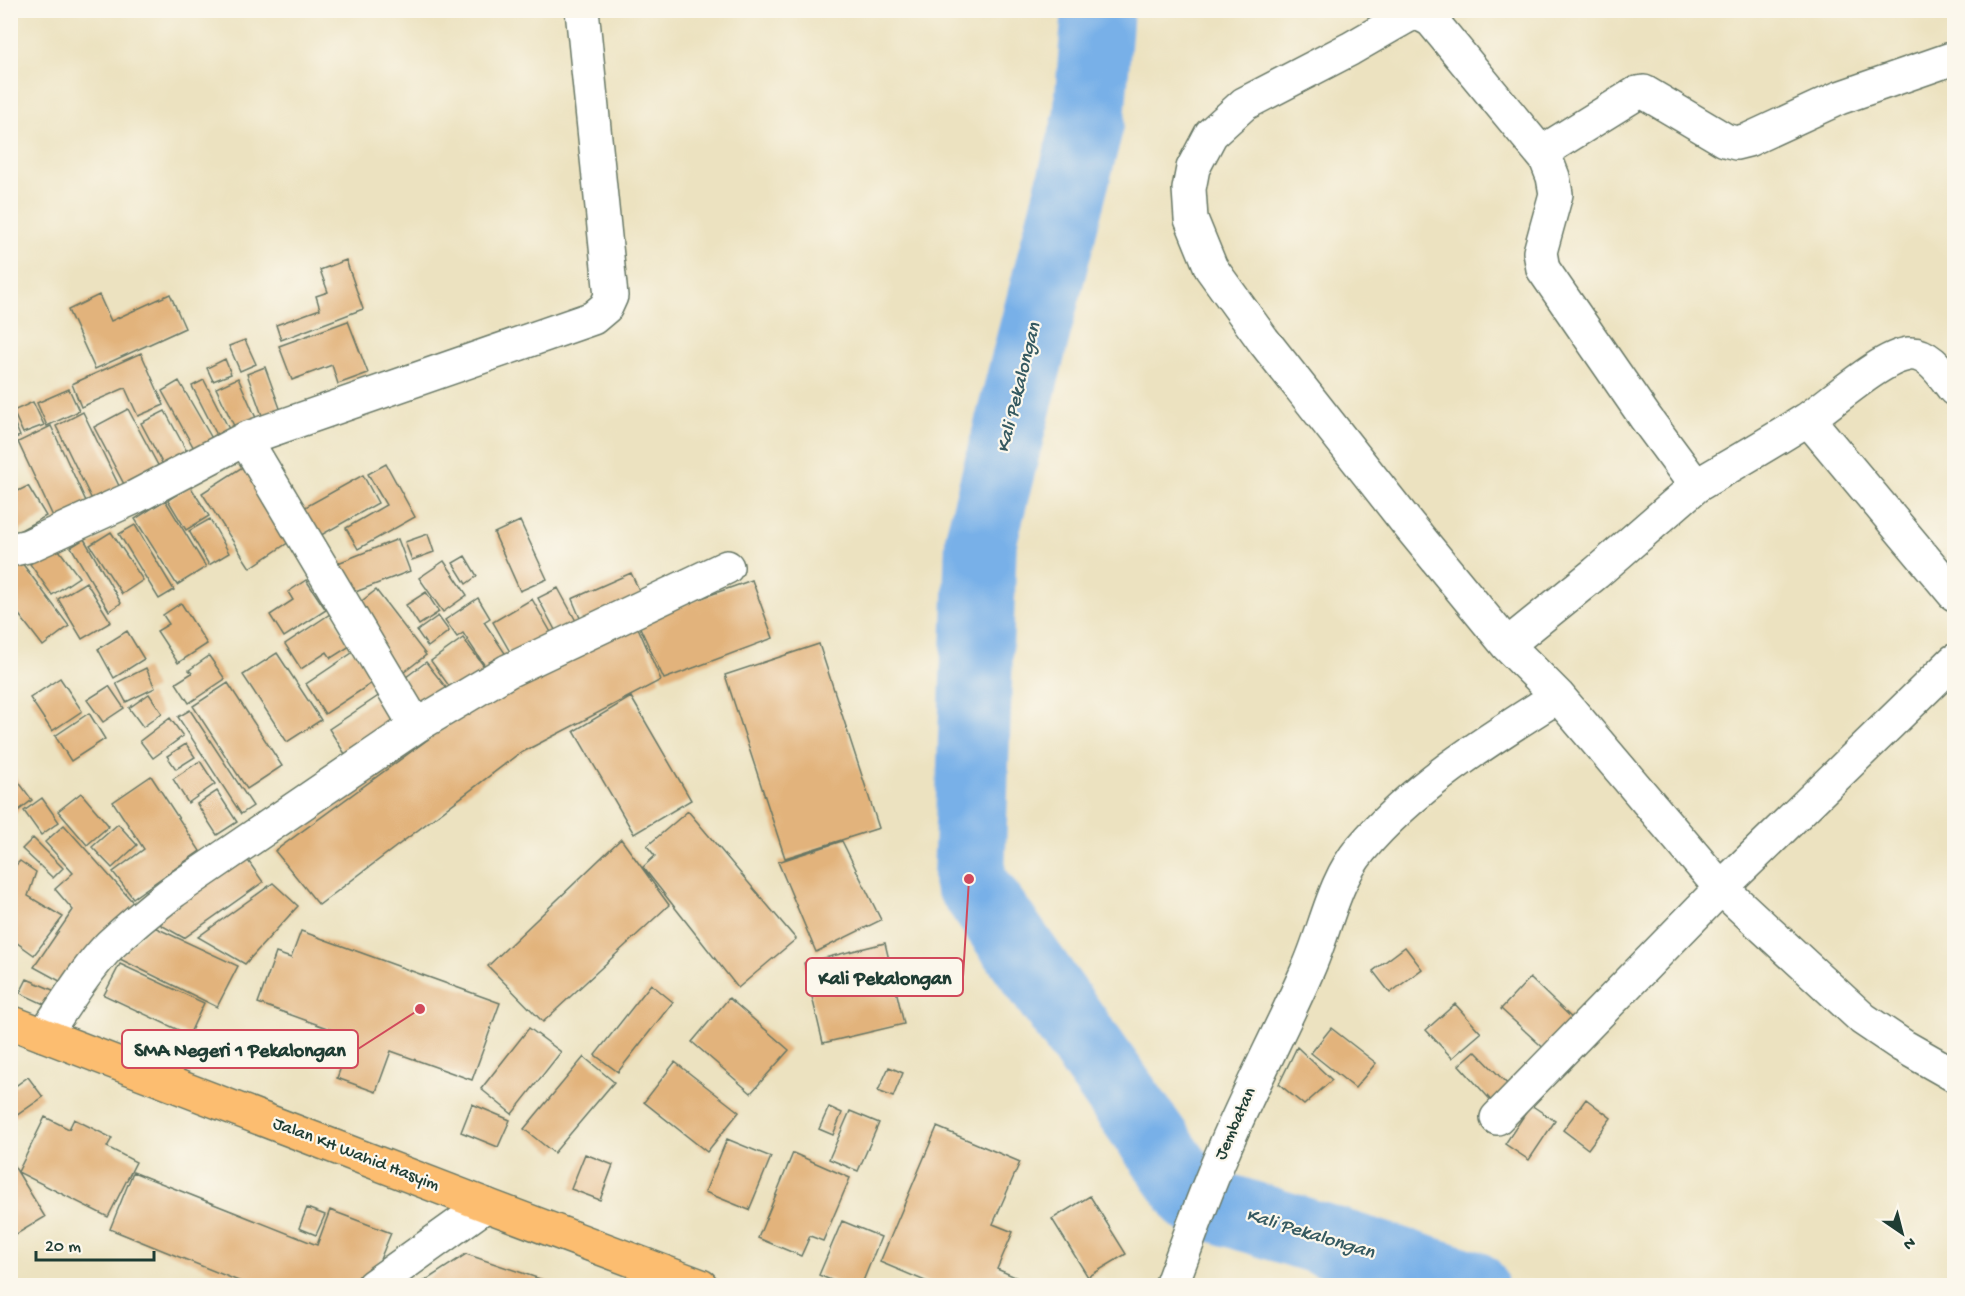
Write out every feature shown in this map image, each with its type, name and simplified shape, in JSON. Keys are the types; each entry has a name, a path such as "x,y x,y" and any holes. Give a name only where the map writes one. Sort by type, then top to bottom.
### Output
{"main road":[{"name":"Jalan KH Wahid Hasyim","path":"10,1022 701,1286"}],"street":[{"path":"10,550 37,542 135,497 245,440 593,318 606,307 611,296 582,10"},
{"path":"1696,486 1645,417 1543,269 1540,252 1556,194 1553,177 1542,152 1432,21 1422,15 1392,16 1350,50 1244,104 1211,134 1193,168 1189,189 1191,219 1211,268 1263,340 1407,523 1507,645 1558,696 1721,888 1863,1019 1902,1046 1954,1075"},
{"path":"1542,152 1637,93 1644,92 1725,140 1736,143 1748,140 1839,98 1954,58"},
{"path":"1507,645 1596,573 1696,486 1808,419 1894,358 1911,353 1922,355 1933,363 1954,388"},
{"path":"1808,419 1954,594"},
{"path":"245,440 416,726"},
{"path":"44,1035 89,970 109,946 174,891 416,726 508,671 727,567"},
{"path":"1497,1118 1721,888 1954,661"},
{"name":"Jembatan","path":"1171,1286 1222,1154 1309,967 1340,882 1360,850 1390,819 1435,779 1480,744 1558,696"},
{"path":"373,1286 486,1205"}],"building":[{"path":"346,260 363,309 281,340 276,325 320,309 316,296 328,292 320,270"},
{"path":"170,294 185,328 95,369 68,310 99,295 111,321"},
{"path":"348,321 368,373 338,384 332,365 292,380 279,346"},
{"path":"245,340 256,364 240,371 229,346"},
{"path":"141,353 164,405 138,416 125,388 81,407 72,384"},
{"path":"225,359 231,374 213,381 207,368"},
{"path":"265,367 281,411 263,418 247,374"},
{"path":"238,378 256,418 235,428 216,388"},
{"path":"204,380 231,433 219,439 192,386"},
{"path":"179,381 218,449 200,459 162,391"},
{"path":"69,389 79,411 47,426 37,403"},
{"path":"33,402 44,425 23,433 13,411"},
{"path":"128,409 160,469 125,486 94,427"},
{"path":"165,411 192,461 168,474 141,423"},
{"path":"83,412 123,494 96,508 56,426"},
{"path":"10,413 20,436 10,440"},
{"path":"51,426 91,512 58,527 18,442"},
{"path":"10,442 17,452 10,456"},
{"path":"386,464 415,517 358,549 346,528 386,505 368,474"},
{"path":"244,466 292,540 250,568 202,493"},
{"path":"363,475 378,503 316,538 300,510"},
{"path":"28,486 46,516 10,536 10,495"},
{"path":"190,486 209,516 186,530 168,500"},
{"path":"165,500 206,567 177,585 135,519"},
{"path":"210,519 229,553 209,565 189,531"},
{"path":"520,521 547,579 520,591 494,533"},
{"path":"135,525 174,590 159,599 119,534"},
{"path":"111,532 143,580 122,594 90,545"},
{"path":"428,534 434,552 412,560 405,542"},
{"path":"84,539 121,603 109,611 71,547"},
{"path":"398,539 410,571 345,596 333,565"},
{"path":"56,546 79,577 52,595 30,564"},
{"path":"465,556 477,576 466,584 453,563"},
{"path":"19,559 69,626 43,646 10,603 10,566"},
{"path":"444,561 467,595 443,612 419,578"},
{"path":"631,573 645,603 585,630 572,599"},
{"path":"306,580 326,610 284,637 270,615 293,600 288,592"},
{"path":"752,580 773,638 664,679 637,621"},
{"path":"86,582 111,622 82,639 58,599"},
{"path":"558,588 582,632 562,643 538,598"},
{"path":"376,590 426,655 399,676 349,611"},
{"path":"426,592 439,612 419,625 406,605"},
{"path":"478,598 490,618 484,622 513,665 493,678 463,633 457,637 445,620"},
{"path":"532,599 557,643 518,666 493,622"},
{"path":"181,603 207,644 178,663 157,631 169,624 163,615"},
{"path":"330,614 350,646 331,658 327,652 301,669 285,644"},
{"path":"438,616 449,631 428,647 417,631"},
{"path":"635,621 661,680 517,755 319,905 275,851 486,697"},
{"path":"127,631 144,659 114,678 98,649"},
{"path":"463,638 489,673 457,697 431,661"},
{"path":"819,644 879,828 785,858 725,675"},
{"path":"355,651 375,681 325,714 306,684"},
{"path":"277,653 321,720 287,742 243,675"},
{"path":"209,656 225,679 189,703 176,683 192,673 189,670"},
{"path":"426,662 455,699 425,721 397,684"},
{"path":"146,668 155,688 126,702 116,683"},
{"path":"60,678 82,711 52,731 30,698"},
{"path":"228,683 282,766 247,789 193,706"},
{"path":"109,686 124,708 103,722 87,700"},
{"path":"383,693 400,718 345,754 329,729"},
{"path":"149,694 162,713 143,727 129,708"},
{"path":"631,697 691,800 634,834 574,731"},
{"path":"190,710 253,806 241,814 178,717"},
{"path":"89,713 105,739 71,761 55,736"},
{"path":"170,718 183,736 153,758 140,741"},
{"path":"186,744 195,757 176,769 167,756"},
{"path":"200,761 215,784 188,803 173,779"},
{"path":"10,770 32,800 10,817"},
{"path":"151,776 200,851 133,898 113,872 144,849 113,802"},
{"path":"217,791 237,822 217,835 197,804"},
{"path":"81,793 109,826 87,845 58,811"},
{"path":"42,798 59,822 41,835 24,811"},
{"path":"688,811 796,939 738,988 643,867 655,856 647,846"},
{"path":"118,824 137,845 112,868 92,847"},
{"path":"64,825 139,909 67,985 34,967 73,910 55,889 73,873 45,842"},
{"path":"33,838 63,868 53,878 22,849"},
{"path":"621,839 669,905 543,1022 488,966"},
{"path":"842,841 881,920 816,952 778,862"},
{"path":"244,855 263,882 184,938 154,921"},
{"path":"20,861 36,872 28,896 63,917 34,955 17,943 10,949 10,871"},
{"path":"273,883 298,906 245,964 198,937"},
{"path":"152,926 238,966 217,1007 118,958"},
{"path":"301,931 500,1003 472,1080 391,1051 376,1092 337,1078 352,1037 258,1003 276,953 291,958"},
{"path":"885,943 904,1024 823,1043 804,963"},
{"path":"1405,947 1422,969 1390,993 1373,971"},
{"path":"120,964 204,1003 189,1035 104,995"},
{"path":"1530,978 1577,1023 1549,1053 1501,1009"},
{"path":"27,979 55,991 48,1006 20,993"},
{"path":"651,984 673,1002 618,1072 595,1055"},
{"path":"729,998 789,1050 751,1093 692,1042"},
{"path":"1455,1004 1481,1033 1452,1058 1426,1030"},
{"path":"529,1028 561,1052 512,1114 481,1089"},
{"path":"1331,1028 1376,1063 1355,1088 1311,1053"},
{"path":"1297,1047 1332,1080 1304,1105 1279,1084"},
{"path":"1475,1051 1513,1090 1496,1106 1459,1065"},
{"path":"584,1057 614,1082 554,1153 524,1129"},
{"path":"675,1062 739,1112 707,1152 644,1102"},
{"path":"889,1067 903,1073 893,1097 878,1091"},
{"path":"28,1077 43,1097 10,1120 10,1090"},
{"path":"1586,1099 1611,1118 1588,1149 1563,1130"},
{"path":"472,1104 510,1120 498,1147 461,1132"},
{"path":"1531,1105 1555,1121 1529,1160 1505,1144"},
{"path":"829,1107 842,1113 833,1135 819,1129"},
{"path":"850,1111 879,1123 858,1171 829,1159"},
{"path":"45,1117 69,1129 74,1119 112,1138 107,1147 136,1162 108,1217 18,1172"},
{"path":"937,1127 1020,1162 993,1224 1013,1232 997,1269 1036,1286 937,1286 880,1262"},
{"path":"727,1139 771,1157 749,1210 705,1192"},
{"path":"793,1153 850,1178 823,1241 810,1236 801,1256 758,1238"},
{"path":"585,1154 613,1165 600,1200 571,1189"},
{"path":"14,1166 45,1217 10,1238 10,1168"},
{"path":"133,1172 317,1245 330,1210 391,1233 369,1286 251,1286 110,1229"},
{"path":"1090,1196 1126,1254 1088,1277 1052,1219"},
{"path":"307,1208 325,1215 316,1235 299,1228"},
{"path":"842,1221 881,1237 861,1286 845,1286 819,1275"},
{"path":"466,1254 552,1283 550,1286 417,1286"}],"waterway":[{"name":"Kali Pekalongan","path":"1098,10 1089,119 981,540 969,879 1196,1200 1472,1286"}],"place":[{"name":"Kali Pekalongan","path":"969,879"},
{"name":"SMA Negeri 1 Pekalongan","path":"420,1009"}]}
